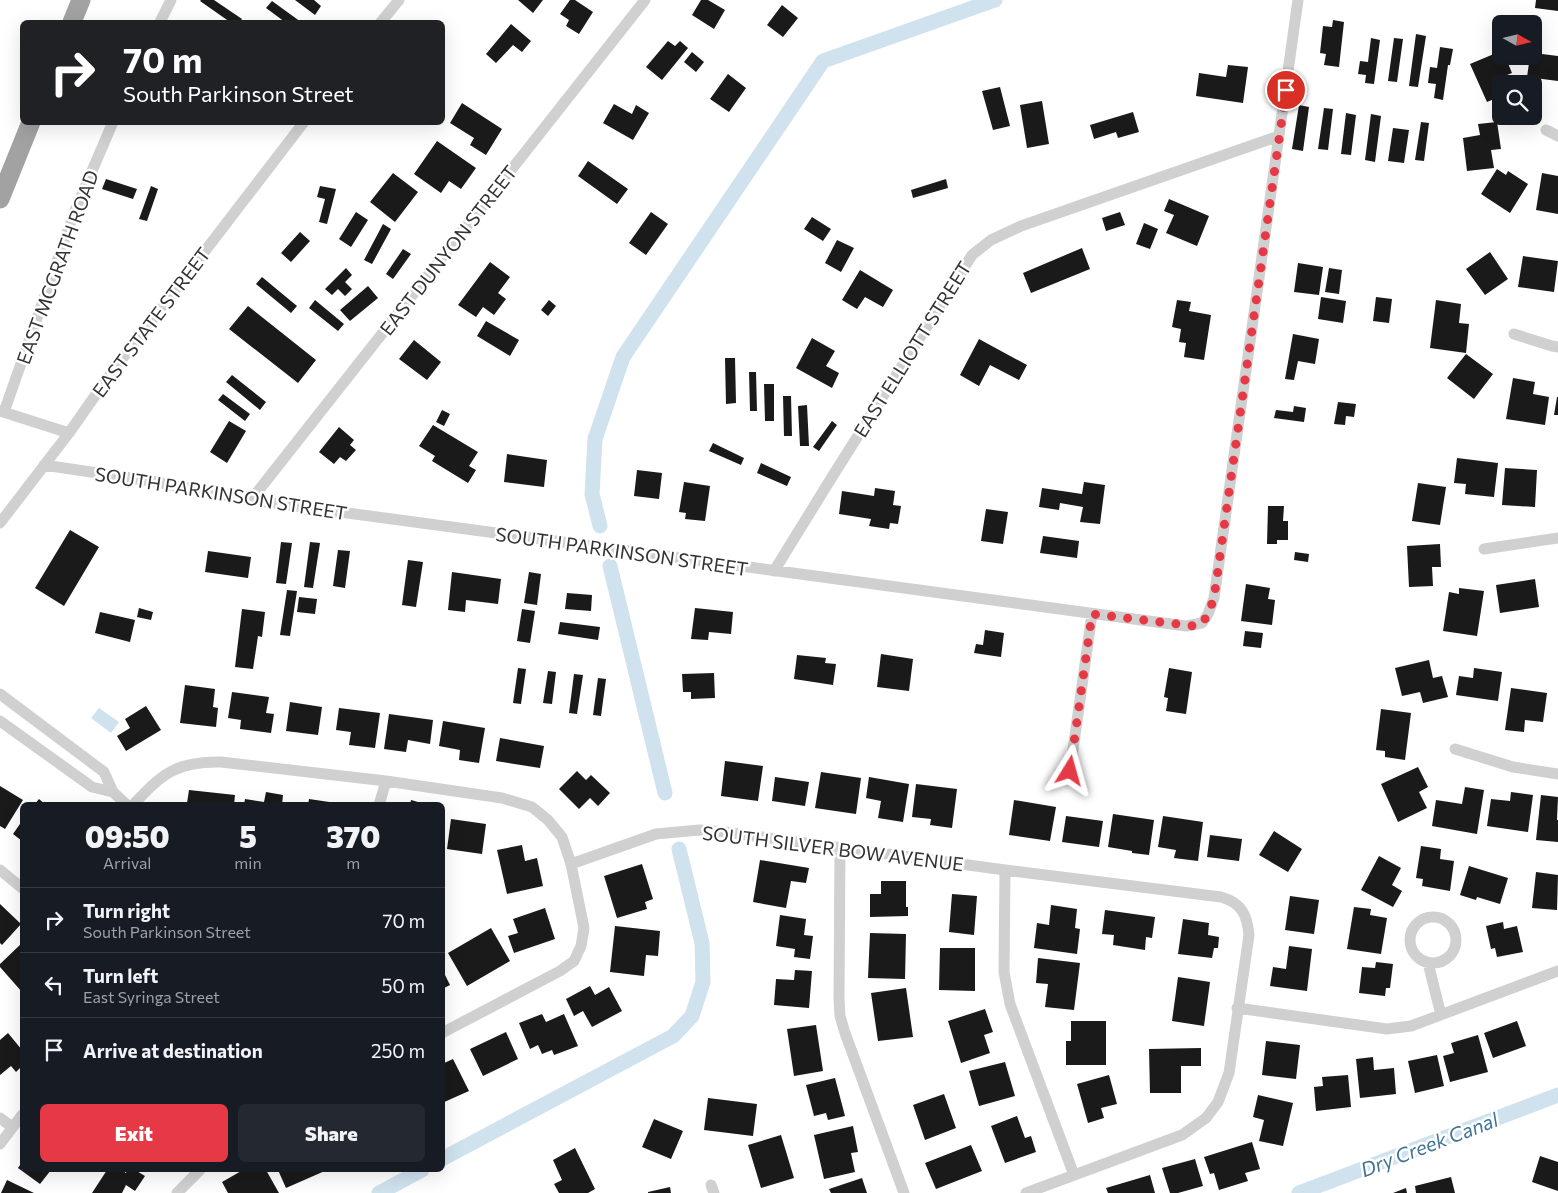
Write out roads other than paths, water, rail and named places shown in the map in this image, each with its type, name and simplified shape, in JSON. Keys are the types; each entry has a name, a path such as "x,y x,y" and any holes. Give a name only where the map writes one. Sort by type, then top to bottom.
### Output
{"highway":[{"path":"73,20 81,0"},
{"path":"0,199 30,125"}],"street":[{"path":"161,20 171,0"},
{"path":"383,20 399,0"},
{"name":"EAST DUNYON STREET","path":"251,500 645,0"},
{"path":"1279,136 1298,0"},
{"name":"EAST MCGRATH ROAD","path":"2,412 74,213 112,125"},
{"name":"EAST STATE STREET","path":"0,523 69,433 106,380 302,125"},
{"path":"1546,130 1558,136"},
{"name":"SOUTH PARKINSON STREET","path":"44,465 151,481 251,500 774,572 1186,626 1202,624 1214,598 1279,136"},
{"name":"EAST ELLIOTT STREET","path":"774,572 832,476 972,255 991,240 1021,226 1279,136"},
{"path":"1514,334 1558,347"},
{"path":"2,412 69,433"},
{"path":"1484,549 1558,538"},
{"path":"1070,771 1092,614"},
{"path":"0,694 104,772 113,792 124,802"},
{"path":"0,721 92,787 113,792"},
{"path":"1455,749 1513,767 1558,774"},
{"path":"136,802 158,780 172,770 187,764 221,762 386,781 502,798 532,807 548,820 562,837 571,864 584,928 582,946 574,961 560,971 445,1031"},
{"path":"380,802 386,781"},
{"name":"SOUTH SILVER BOW AVENUE","path":"571,864 656,834 690,830 725,832 1221,897 1232,900 1241,908 1248,922 1249,935 1229,1073 1218,1102 1206,1118 1182,1135 1026,1193"},
{"path":"840,848 840,1016 904,1193"},
{"path":"0,870 20,886"},
{"path":"1005,870 1004,972 1010,1004 1074,1175"},
{"path":"1436,916 1444,919 1454,929 1456,944 1449,957 1436,963 1428,963 1421,960 1411,947 1411,932 1421,920 1436,916"},
{"path":"1428,963 1441,1015"},
{"path":"1237,1008 1387,1029 1411,1026 1558,971"},
{"path":"0,1144 20,1117"},
{"path":"0,1118 12,1127"},
{"path":"177,1193 198,1172"}],"water":[{"path":"99,708 119,722 111,733 91,718"}],"waterway":[{"path":"600,526 592,494 595,439 623,357 823,61 995,0"},
{"path":"610,566 665,793"},
{"path":"445,1157 673,1036 692,1016 703,982 702,943 679,849"},
{"name":"Dry Creek Canal","path":"1299,1193 1558,1095"},
{"path":"379,1193 418,1172"}]}
